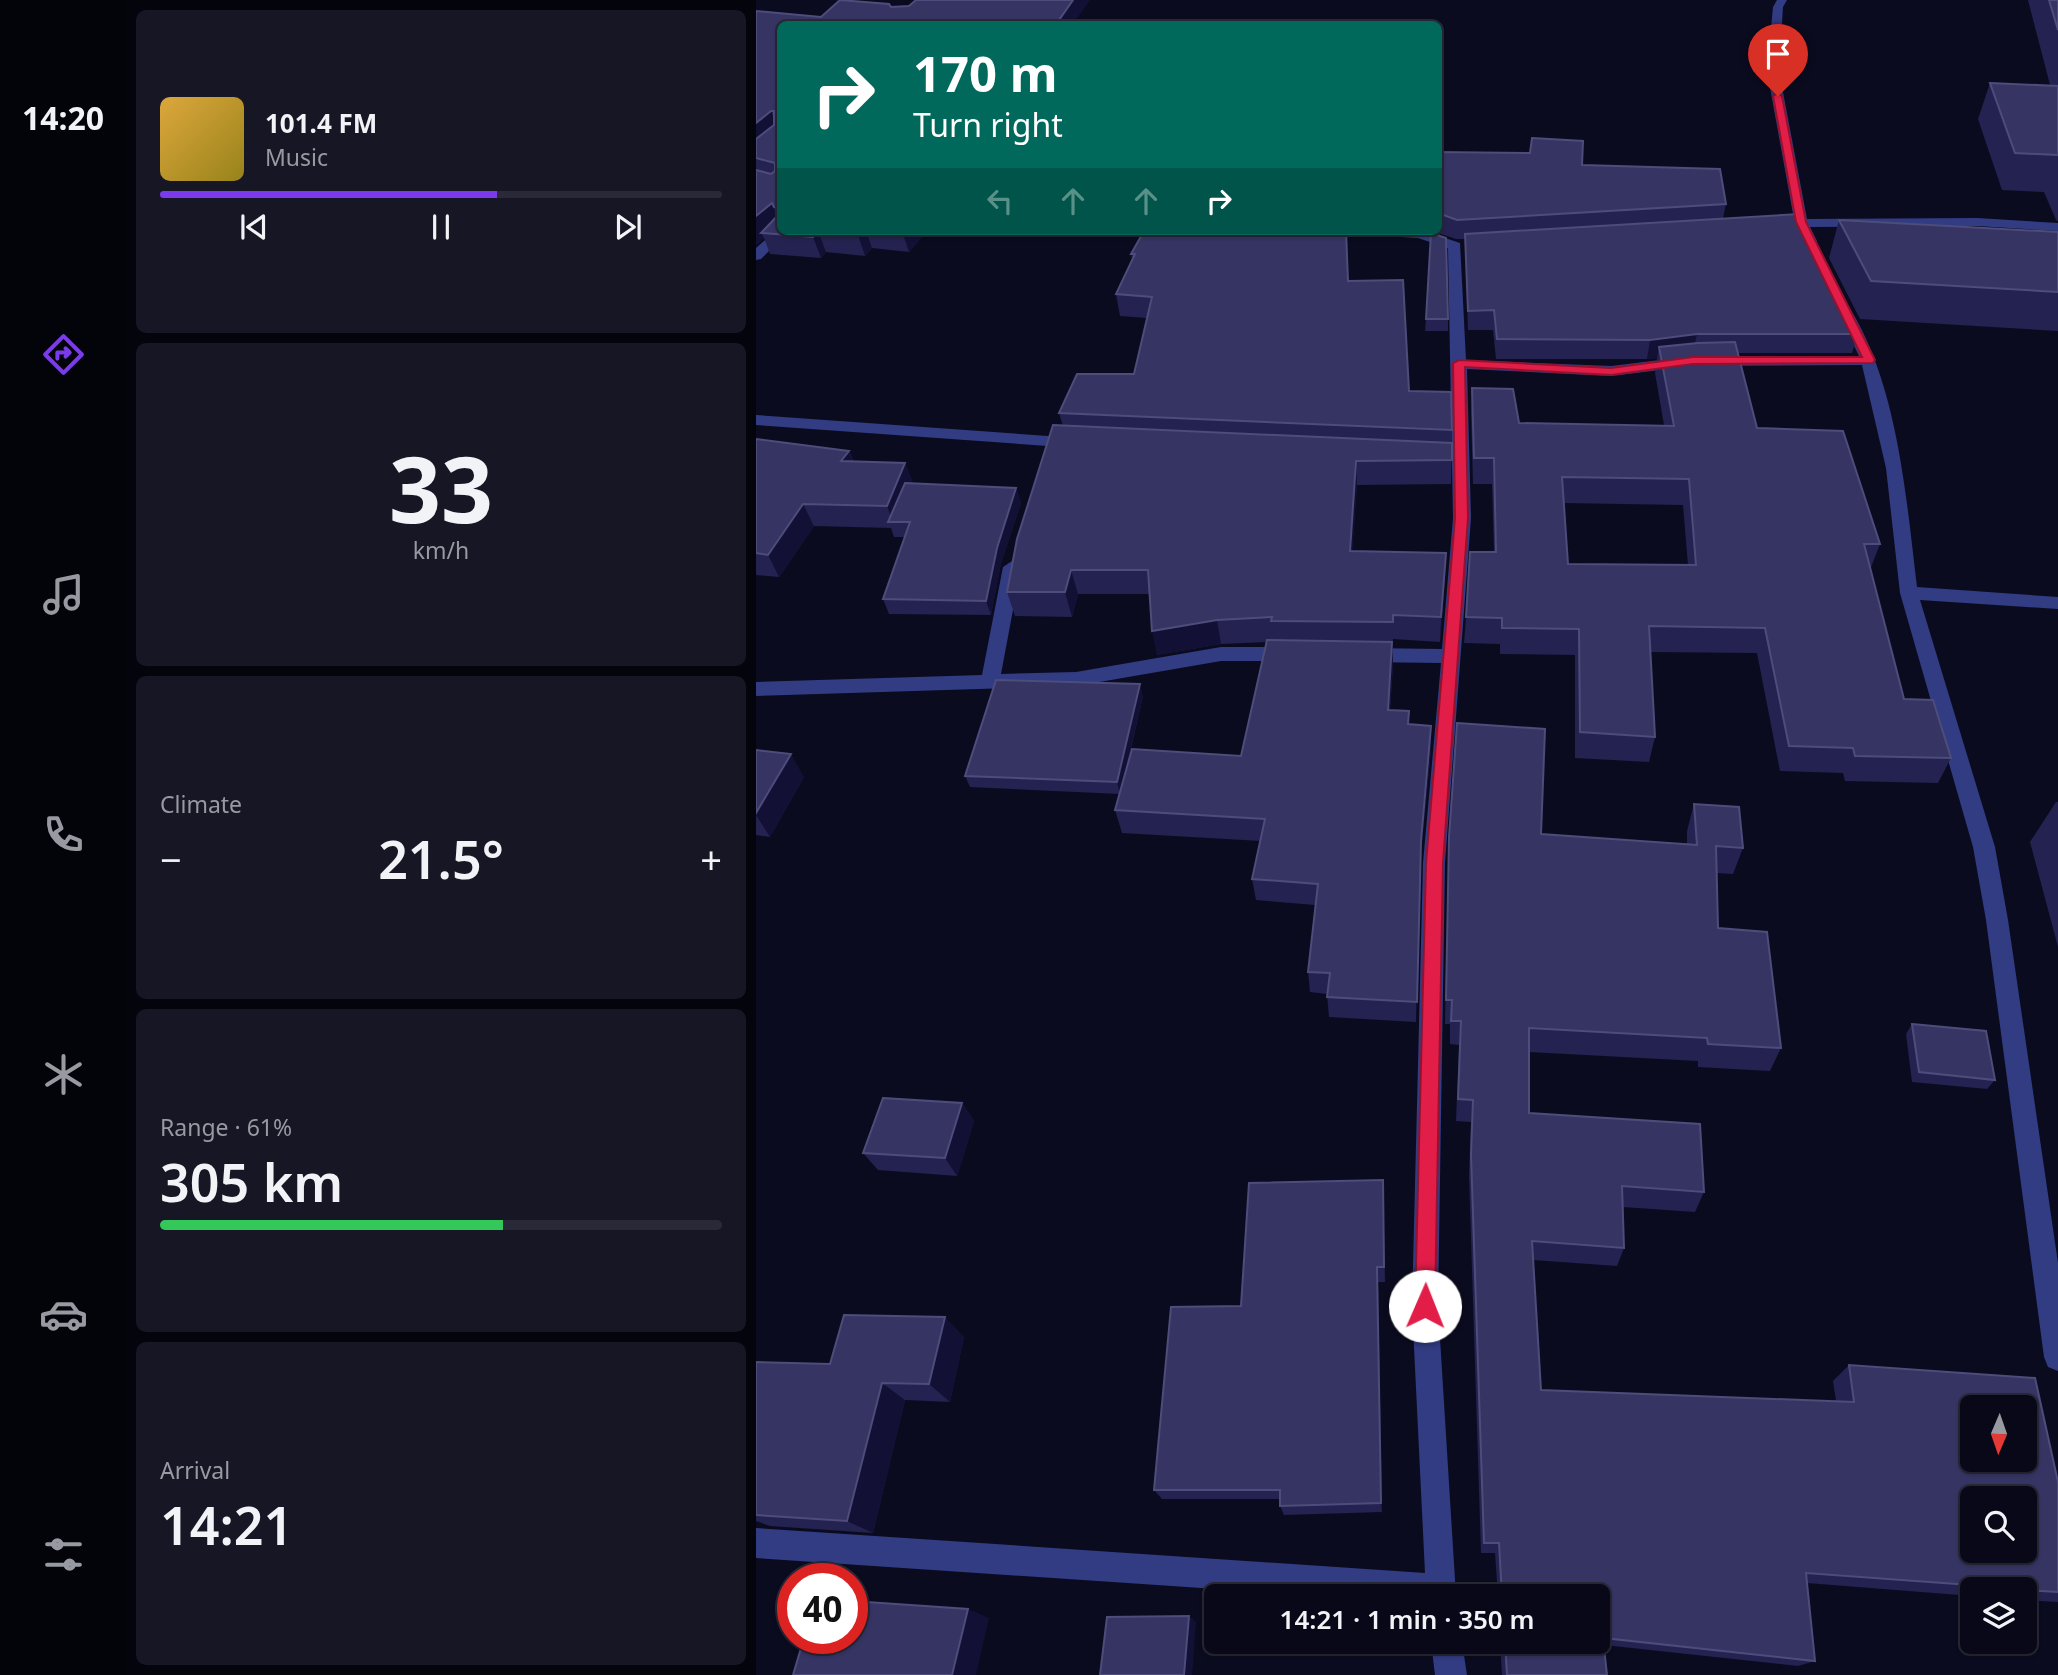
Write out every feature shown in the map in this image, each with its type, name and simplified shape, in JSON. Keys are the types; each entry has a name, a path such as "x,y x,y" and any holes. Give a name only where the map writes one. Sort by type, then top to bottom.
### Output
{"street":[{"path":"1782,0 1778,6 1773,71 1801,222 1820,260"},
{"path":"1774,225 1801,222 1977,222 2058,227"},
{"path":"756,256 777,235"},
{"path":"1424,235 1461,245 1456,460 1462,518 1434,863 1425,1306 1441,1584"},
{"path":"1838,298 1869,360 1894,468 1909,593 1984,846 1997,920 2058,1357"},
{"path":"1459,363 1611,371 1693,361 1869,360"},
{"path":"756,420 1049,448 1092,444"},
{"path":"990,682 1017,551"},
{"path":"1909,593 2058,603"},
{"path":"756,689 1076,679 1221,654 1315,654"},
{"path":"1342,655 1450,656"},
{"path":"756,1543 1329,1584"},
{"path":"1448,1654 1451,1675"}],"building":[{"path":"840,0 889,4 891,7 909,6 916,0 1073,0 1058,21 777,21 777,208 772,203 756,216 756,170 771,174 775,171 775,163 756,158 756,139 774,125 774,111 756,123 756,11 821,17"},
{"path":"2049,0 2058,0 2058,30"},
{"path":"1990,83 2058,86 2058,155 2015,153"},
{"path":"1532,138 1583,141 1582,165 1720,169 1726,204 1457,220 1442,214 1442,152 1530,153"},
{"path":"1799,214 1857,326 1858,334 1697,334 1650,340 1497,339 1494,310 1468,311 1465,234"},
{"path":"777,216 777,234 761,233"},
{"path":"1839,220 2058,232 2058,292 1871,281"},
{"path":"1142,235 1346,235 1348,281 1403,280 1409,391 1451,392 1452,430 1059,413 1077,374 1134,374 1152,297 1116,294 1135,254 1131,254"},
{"path":"1431,235 1437,235 1446,238 1448,319 1426,319"},
{"path":"1735,342 1757,428 1843,431 1880,544 1864,544 1904,699 1933,700 1951,758 1855,756 1853,748 1789,746 1765,628 1649,626 1655,737 1580,732 1579,629 1502,628 1502,618 1466,617 1470,552 1496,552 1494,458 1474,458 1472,388 1513,389 1519,423 1674,426 1659,347","holes":["1562,477 1689,479 1696,565 1568,564"]},
{"path":"1053,425 1452,443 1452,460 1356,461 1350,551 1446,553 1441,617 1393,615 1393,622 1271,621 1272,617 1217,620 1152,631 1148,570 1071,570 1065,592 1007,592 1017,539"},
{"path":"756,439 849,451 841,461 905,463 887,506 803,504 768,555 756,553"},
{"path":"905,483 1016,488 997,548 986,601 883,599 910,522 888,522"},
{"path":"1267,640 1392,642 1388,710 1409,711 1408,724 1431,726 1421,841 1417,1002 1327,997 1330,973 1308,972 1318,884 1252,879 1265,819 1115,810 1132,749 1241,756"},
{"path":"996,680 1140,684 1117,782 965,776"},
{"path":"1457,723 1545,729 1541,834 1697,845 1694,804 1739,807 1743,848 1716,846 1718,928 1767,932 1781,1048 1708,1044 1707,1038 1529,1028 1529,1113 1700,1124 1704,1192 1622,1186 1624,1248 1532,1241 1541,1390 1854,1402 1849,1365 2035,1378 2058,1482 2058,1592 2037,1590 2037,1577 1960,1577 1960,1585 1806,1573 1815,1661 1610,1639 1610,1584 1501,1584 1499,1543 1484,1543 1471,1155 1473,1100 1458,1099 1461,1021 1451,1021 1452,1000 1446,1000 1449,837"},
{"path":"756,750 791,754 756,813"},
{"path":"1912,1024 1986,1031 1995,1080 1919,1072"},
{"path":"883,1098 962,1103 945,1158 863,1153"},
{"path":"1383,1180 1384,1267 1377,1267 1381,1503 1280,1506 1280,1490 1154,1490 1171,1307 1241,1306 1249,1183"},
{"path":"844,1315 945,1317 929,1384 882,1383 847,1521 756,1515 756,1362 830,1364"},
{"path":"868,1602 968,1609 952,1675 793,1675 799,1654 868,1654"},
{"path":"1189,1616 1184,1675 1100,1675 1107,1617"},
{"path":"1506,1654 1605,1654 1607,1675 1507,1675"}],"route":[{"path":"1425,1306 1434,863 1462,518 1459,363 1611,371 1693,361 1869,360 1801,222 1778,96"}]}
